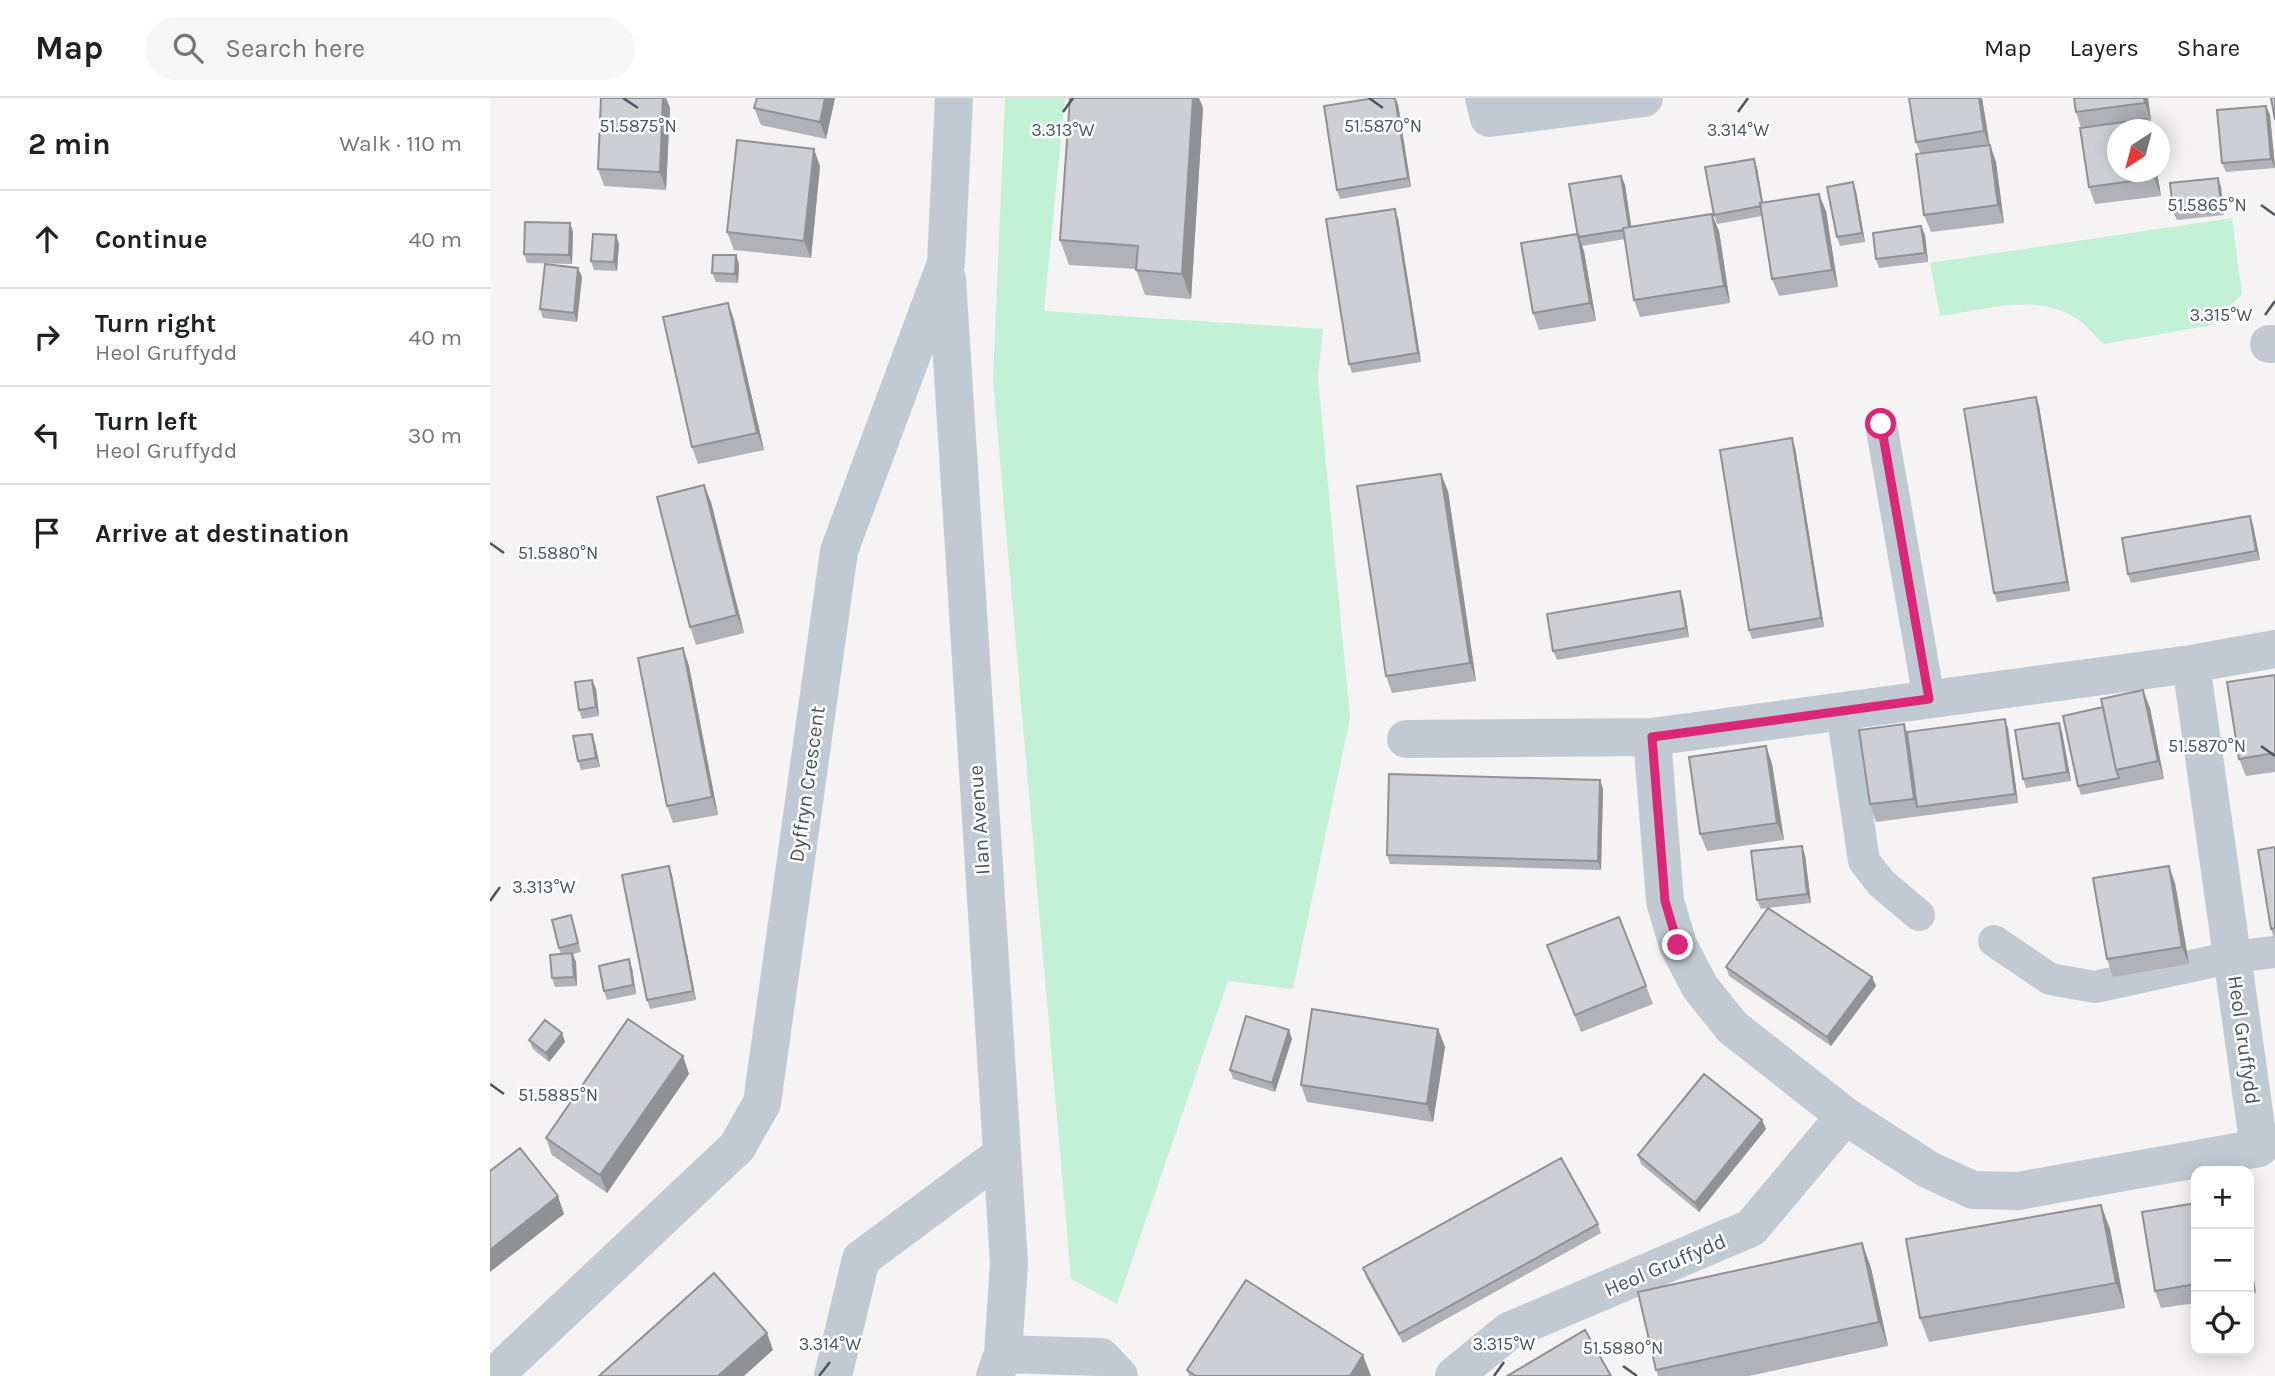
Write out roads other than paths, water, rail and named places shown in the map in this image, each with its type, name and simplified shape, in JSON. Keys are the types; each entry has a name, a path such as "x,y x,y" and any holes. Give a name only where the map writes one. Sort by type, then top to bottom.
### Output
{"street":[{"name":"Dyffryn Crescent","path":"494,1376 737,1147 762,1103 839,551 946,263 954,98"},
{"path":"1483,98 1489,118 1644,98"},
{"name":"Ilan Avenue","path":"946,263 1009,1263 999,1365"},
{"path":"1406,739 1652,737 2191,664 2275,649"},
{"name":"Heol Gruffydd","path":"1652,737 1665,901 1684,956 1700,988 1732,1027 1845,1116 1929,1170 1973,1190 2018,1191 2259,1148 2191,664"},
{"name":"Heol Gruffydd","path":"1454,1376 1509,1331 1751,1228 1845,1116"},
{"path":"833,1376 861,1259 1001,1155"},
{"path":"999,1365 1101,1357 1119,1376"}],"lane":[{"path":"1881,424 1929,699"},
{"path":"1842,711 1864,861 1881,883 1919,915"},
{"path":"1994,941 2050,979 2095,987 2233,957 2275,952"}]}
